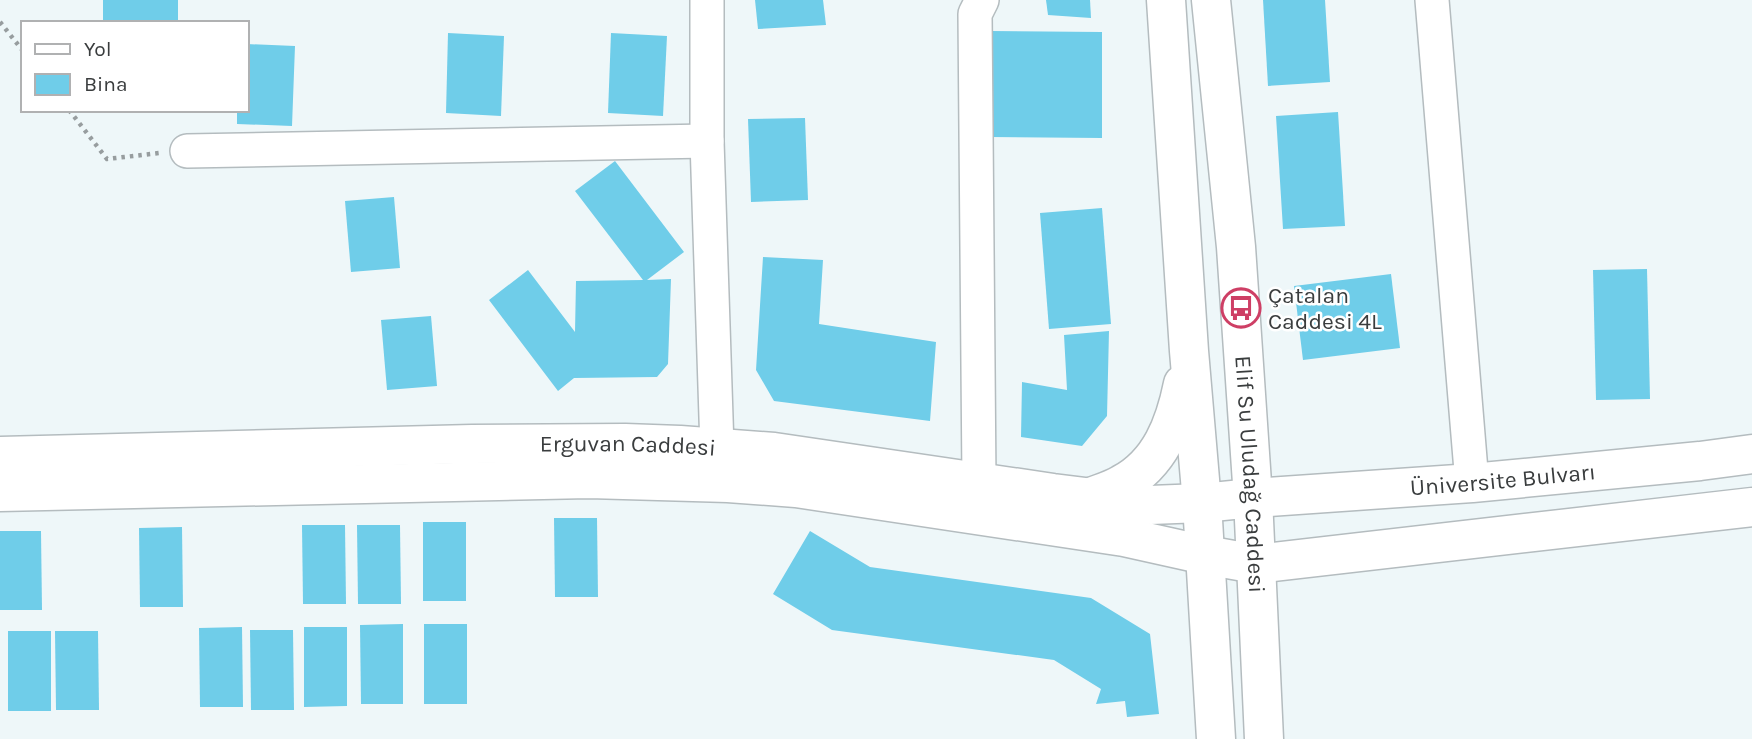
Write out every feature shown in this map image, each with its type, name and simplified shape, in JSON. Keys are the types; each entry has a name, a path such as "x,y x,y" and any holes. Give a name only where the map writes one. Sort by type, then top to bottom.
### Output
{"street":[{"path":"707,0 707,141 717,448"},
{"path":"979,482 975,14 982,0"},
{"path":"1166,0 1216,739"},
{"name":"Elif Su Uludağ Caddesi","path":"1211,0 1237,247 1253,498 1264,739"},
{"path":"1432,0 1472,483"},
{"path":"187,150 707,141"},
{"path":"1091,497 1123,484 1158,453 1171,429 1189,351"},
{"name":"Erguvan Caddesi","path":"0,457 472,444 625,443 774,452 1150,505 1253,498"},
{"name":"Üniversite Bulvarı","path":"1253,498 1472,483 1752,454"},
{"path":"0,492 589,479 728,482 796,488 1124,537 1256,564 1752,507"}],"path":[{"path":"0,22 21,48"},
{"path":"71,112 107,159 187,150"}],"building":[{"path":"103,0 178,0 178,21 103,21"},
{"path":"755,0 823,0 826,25 758,29"},
{"path":"1046,0 1090,0 1091,18 1048,15"},
{"path":"1263,0 1325,0 1330,82 1268,86"},
{"path":"990,31 1102,32 1102,138 990,137"},
{"path":"448,33 504,36 501,116 446,113"},
{"path":"611,33 667,36 663,116 608,113"},
{"path":"248,44 295,46 292,126 237,124 237,112 248,112"},
{"path":"1338,112 1345,226 1283,229 1276,116"},
{"path":"805,118 808,200 751,202 748,119"},
{"path":"615,161 684,252 647,280 671,279 668,364 657,377 574,378 558,391 489,300 528,270 575,332 576,281 643,280 575,191"},
{"path":"394,197 400,268 351,272 345,201"},
{"path":"1102,208 1111,324 1049,329 1040,213"},
{"path":"763,257 823,260 819,324 936,342 930,421 774,401 756,370"},
{"path":"1647,269 1650,399 1596,400 1593,270"},
{"path":"1391,274 1400,348 1303,360 1294,286"},
{"path":"431,316 437,386 387,390 381,320"},
{"path":"1109,331 1107,416 1082,446 1021,437 1022,382 1067,390 1064,335"},
{"path":"554,518 597,518 598,597 555,597"},
{"path":"423,522 466,522 466,601 423,601"},
{"path":"302,525 345,525 346,604 303,604"},
{"path":"357,525 400,525 401,604 358,604"},
{"path":"182,527 183,607 140,607 139,528"},
{"path":"0,531 41,531 42,610 0,610"},
{"path":"810,531 870,567 1091,598 1150,634 1159,714 1127,717 1125,701 1096,704 1101,689 1054,660 832,630 773,594"},
{"path":"403,624 403,704 361,704 360,625"},
{"path":"424,624 467,624 467,704 424,704"},
{"path":"242,627 243,707 200,707 199,628"},
{"path":"304,627 347,627 347,706 304,707"},
{"path":"250,630 293,630 294,710 251,710"},
{"path":"8,631 51,631 51,711 8,711"},
{"path":"55,631 98,631 99,710 56,710"}],"place":[{"name":"Çatalan Caddesi 4L","path":"1241,308"}]}
